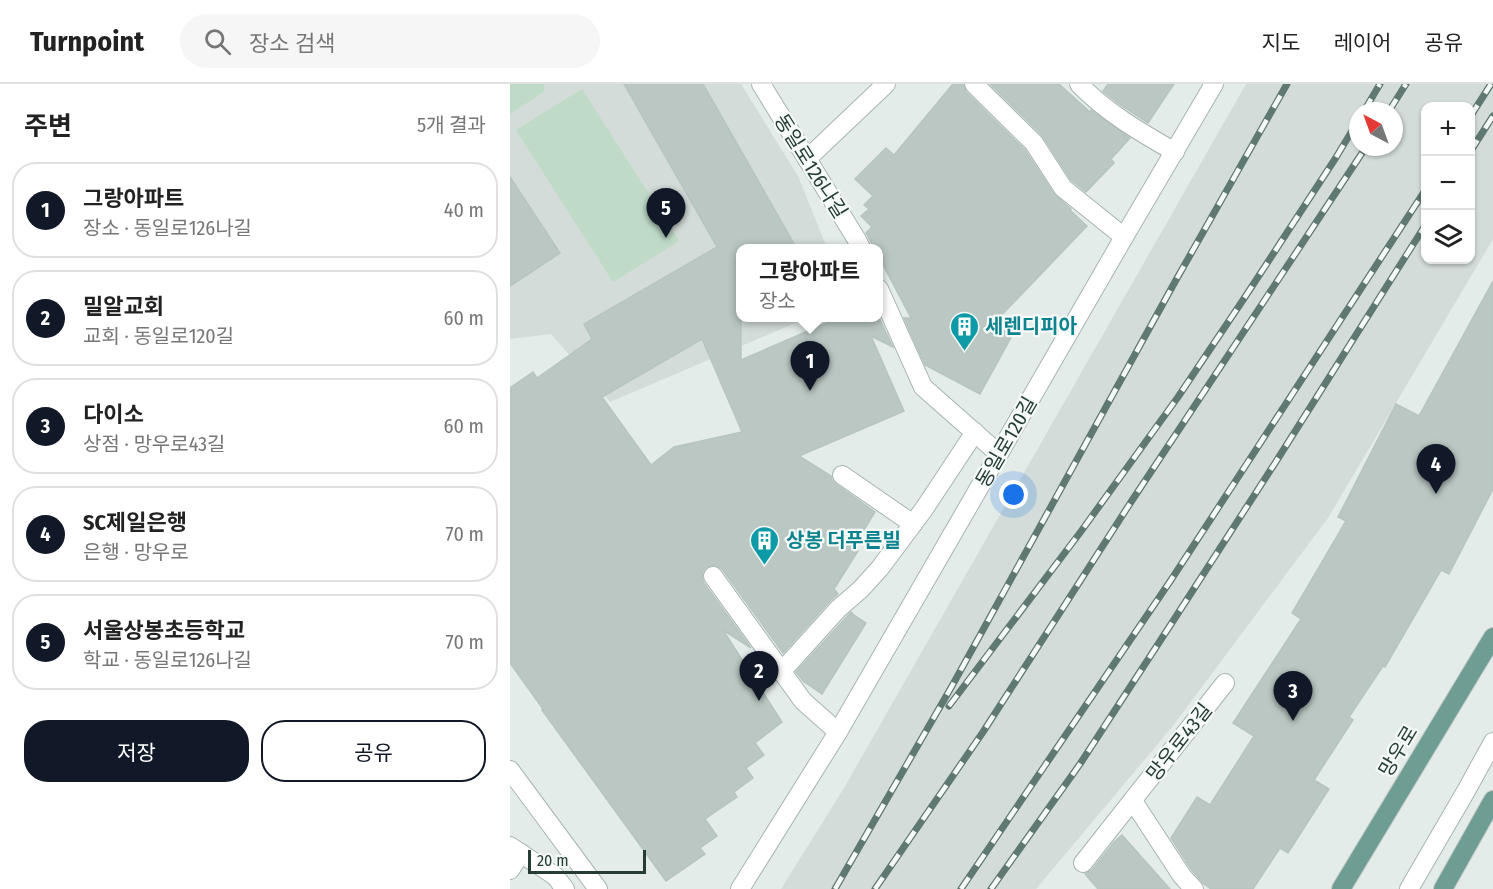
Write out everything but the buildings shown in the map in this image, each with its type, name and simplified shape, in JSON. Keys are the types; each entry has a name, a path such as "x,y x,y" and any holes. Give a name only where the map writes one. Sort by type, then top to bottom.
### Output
{"main road":[{"name":"망우로","path":"1341,889 1493,637"},
{"path":"1443,889 1493,800"}],"street":[{"name":"동일로126나길","path":"761,84 859,244"},
{"path":"807,159 886,84"},
{"path":"974,84 1027,135 1064,188 1124,237"},
{"path":"1079,84 1092,98 1122,121 1175,152"},
{"name":"동일로120길","path":"740,889 838,732 1214,84"},
{"path":"883,298 923,387 999,453"},
{"name":"동일로120길","path":"782,672 837,609 861,589 880,568 913,524 975,432"},
{"path":"842,475 913,524"},
{"path":"713,576 782,672 807,694 838,732"},
{"name":"망우로43길","path":"1083,863 1225,683"},
{"path":"1409,889 1493,742"},
{"path":"510,770 598,889"},
{"name":"망우로43길","path":"1133,801 1182,876 1194,889"},
{"path":"510,870 515,850 555,876 566,889"}],"shaded area":[{"path":"510,84 741,84 798,176 825,244 736,244 736,322 798,322 610,402 551,334 510,339"},
{"path":"1246,84 1493,84 1493,239 1328,518 1172,727 1036,889 781,889 844,788"}],"green space":[{"path":"510,84 544,84 544,92 510,114"},
{"path":"582,89 679,241 613,282 516,130"}],"railway":[{"path":"835,889 952,686 1287,84"},
{"path":"1369,102 1380,84"},
{"path":"1395,102 1406,84"},
{"path":"1475,109 1491,84"},
{"path":"1475,144 1493,116"},
{"path":"949,706 1082,530 1178,397 1349,136"},
{"path":"875,889 983,732 1131,502 1360,156"},
{"path":"961,889 1171,580 1421,197"},
{"path":"991,889 1080,764 1277,460 1421,232"}],"place":[{"name":"서울상봉초등학교","path":"666,238"},
{"name":"세렌디피아","path":"964,352"},
{"name":"그랑아파트","path":"810,391"},
{"name":"SC제일은행","path":"1436,494"},
{"name":"상봉 더푸른빌","path":"765,566"},
{"name":"밀알교회","path":"759,701"},
{"name":"다이소","path":"1293,721"}]}
